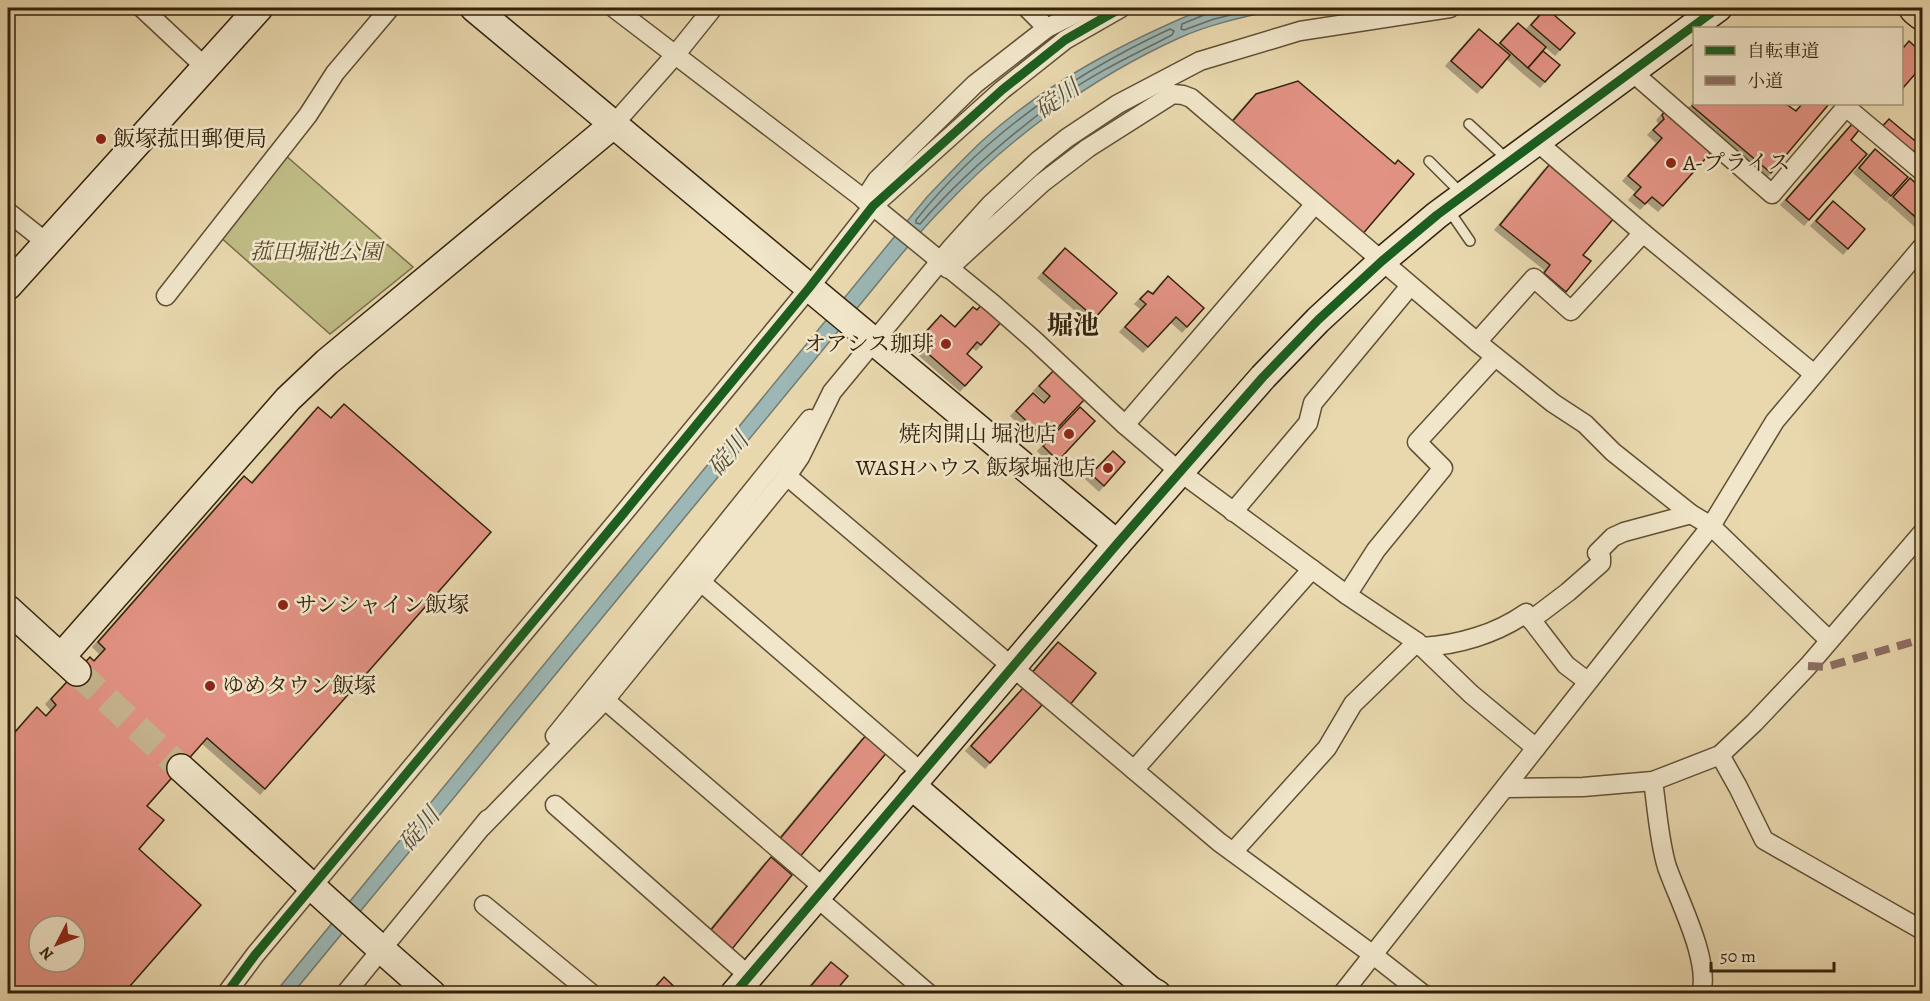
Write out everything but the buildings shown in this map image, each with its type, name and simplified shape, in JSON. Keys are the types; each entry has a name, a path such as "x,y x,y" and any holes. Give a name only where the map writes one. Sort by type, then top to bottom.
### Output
{"highway":[{"path":"1916,8 1923,13"}],"street":[{"path":"142,8 204,66"},
{"path":"8,286 204,66 259,8"},
{"path":"166,296 308,115 335,73 390,8"},
{"path":"474,8 1116,544"},
{"path":"614,8 872,206 942,263 1034,340 1125,425 1180,472 1347,596 1419,644 1471,694 1536,748"},
{"path":"8,609 69,664 288,399 327,362 614,124 713,8"},
{"path":"1028,8 1047,28"},
{"path":"872,206 877,180 975,84 1047,28 1087,8"},
{"path":"225,993 255,955 316,890 811,289 872,206 1002,90 1065,40 1121,8"},
{"path":"345,993 482,827 873,340 990,205 1058,145 1118,104 1200,61 1300,31 1450,8"},
{"path":"555,805 742,985 1116,544 1263,376 1318,320 1382,261 1455,201 1718,8"},
{"path":"1631,71 1772,194 1846,107 1923,171"},
{"path":"942,263 1088,147 1173,94 1191,98 1495,357 1553,403 1585,424 1613,452 1691,514 1711,526 1829,640"},
{"path":"1536,141 1814,374"},
{"path":"1125,425 1315,204"},
{"path":"8,212 47,243"},
{"path":"1477,342 1534,278 1571,311 1643,233"},
{"path":"1342,993 1711,526 1775,421 1923,247"},
{"path":"1233,512 1308,423 1313,403 1410,286"},
{"path":"1347,596 1376,550 1443,468 1417,442 1495,357"},
{"path":"482,827 604,700 787,476 800,456 832,392"},
{"path":"787,476 1011,668 1233,852 1423,993"},
{"path":"1531,620 1569,592 1601,563 1601,557 1597,553 1613,537 1660,521 1691,514"},
{"path":"1505,788 1582,787 1653,781 1720,755 1755,723 1808,666 1923,533"},
{"path":"1134,770 1312,569"},
{"path":"700,582 1141,982 1157,993"},
{"path":"1233,852 1327,748 1353,704 1419,644 1441,646 1493,631 1509,625 1526,613 1566,665 1587,681"},
{"path":"604,700 929,993"},
{"path":"1720,755 1764,840 1923,930"},
{"path":"181,768 380,949 432,993"},
{"path":"1653,781 1667,865 1693,932 1705,982 1701,993"},
{"path":"484,905 592,993"}],"lane":[{"path":"1469,124 1509,160"},
{"path":"1429,161 1455,201 1470,241"}],"green space":[{"name":"菰田堀池公園","path":"284,154 413,267 330,334 219,236"}],"water":[{"name":"碇川","path":"1206,8 1284,8 1204,28 1146,54 1083,91 1053,112 1023,134 968,182 901,255 293,993 274,994 927,197 982,141 1033,100 1117,49"}],"tunnel":[{"path":"77,672 181,768"}],"marked path":[{"path":"1808,666 1826,667 1922,639"}],"cycle path":[{"path":"226,994 255,955 809,288 873,206 1002,90 1065,40 1121,8"},
{"path":"734,994 1117,544 1263,377 1318,320 1382,261 1437,215 1718,8"}],"place":[{"name":"飯塚菰田郵便局","path":"101,139"},
{"name":"A-プライス","path":"1671,163"},
{"name":"オアシス珈琲","path":"946,344"},
{"name":"焼肉開山 堀池店","path":"1069,434"},
{"name":"WASHハウス 飯塚堀池店","path":"1108,468"},
{"name":"サンシャイン飯塚","path":"283,605"},
{"name":"ゆめタウン飯塚","path":"210,686"}],"district":[{"name":"堀池","path":"1073,325"}]}
